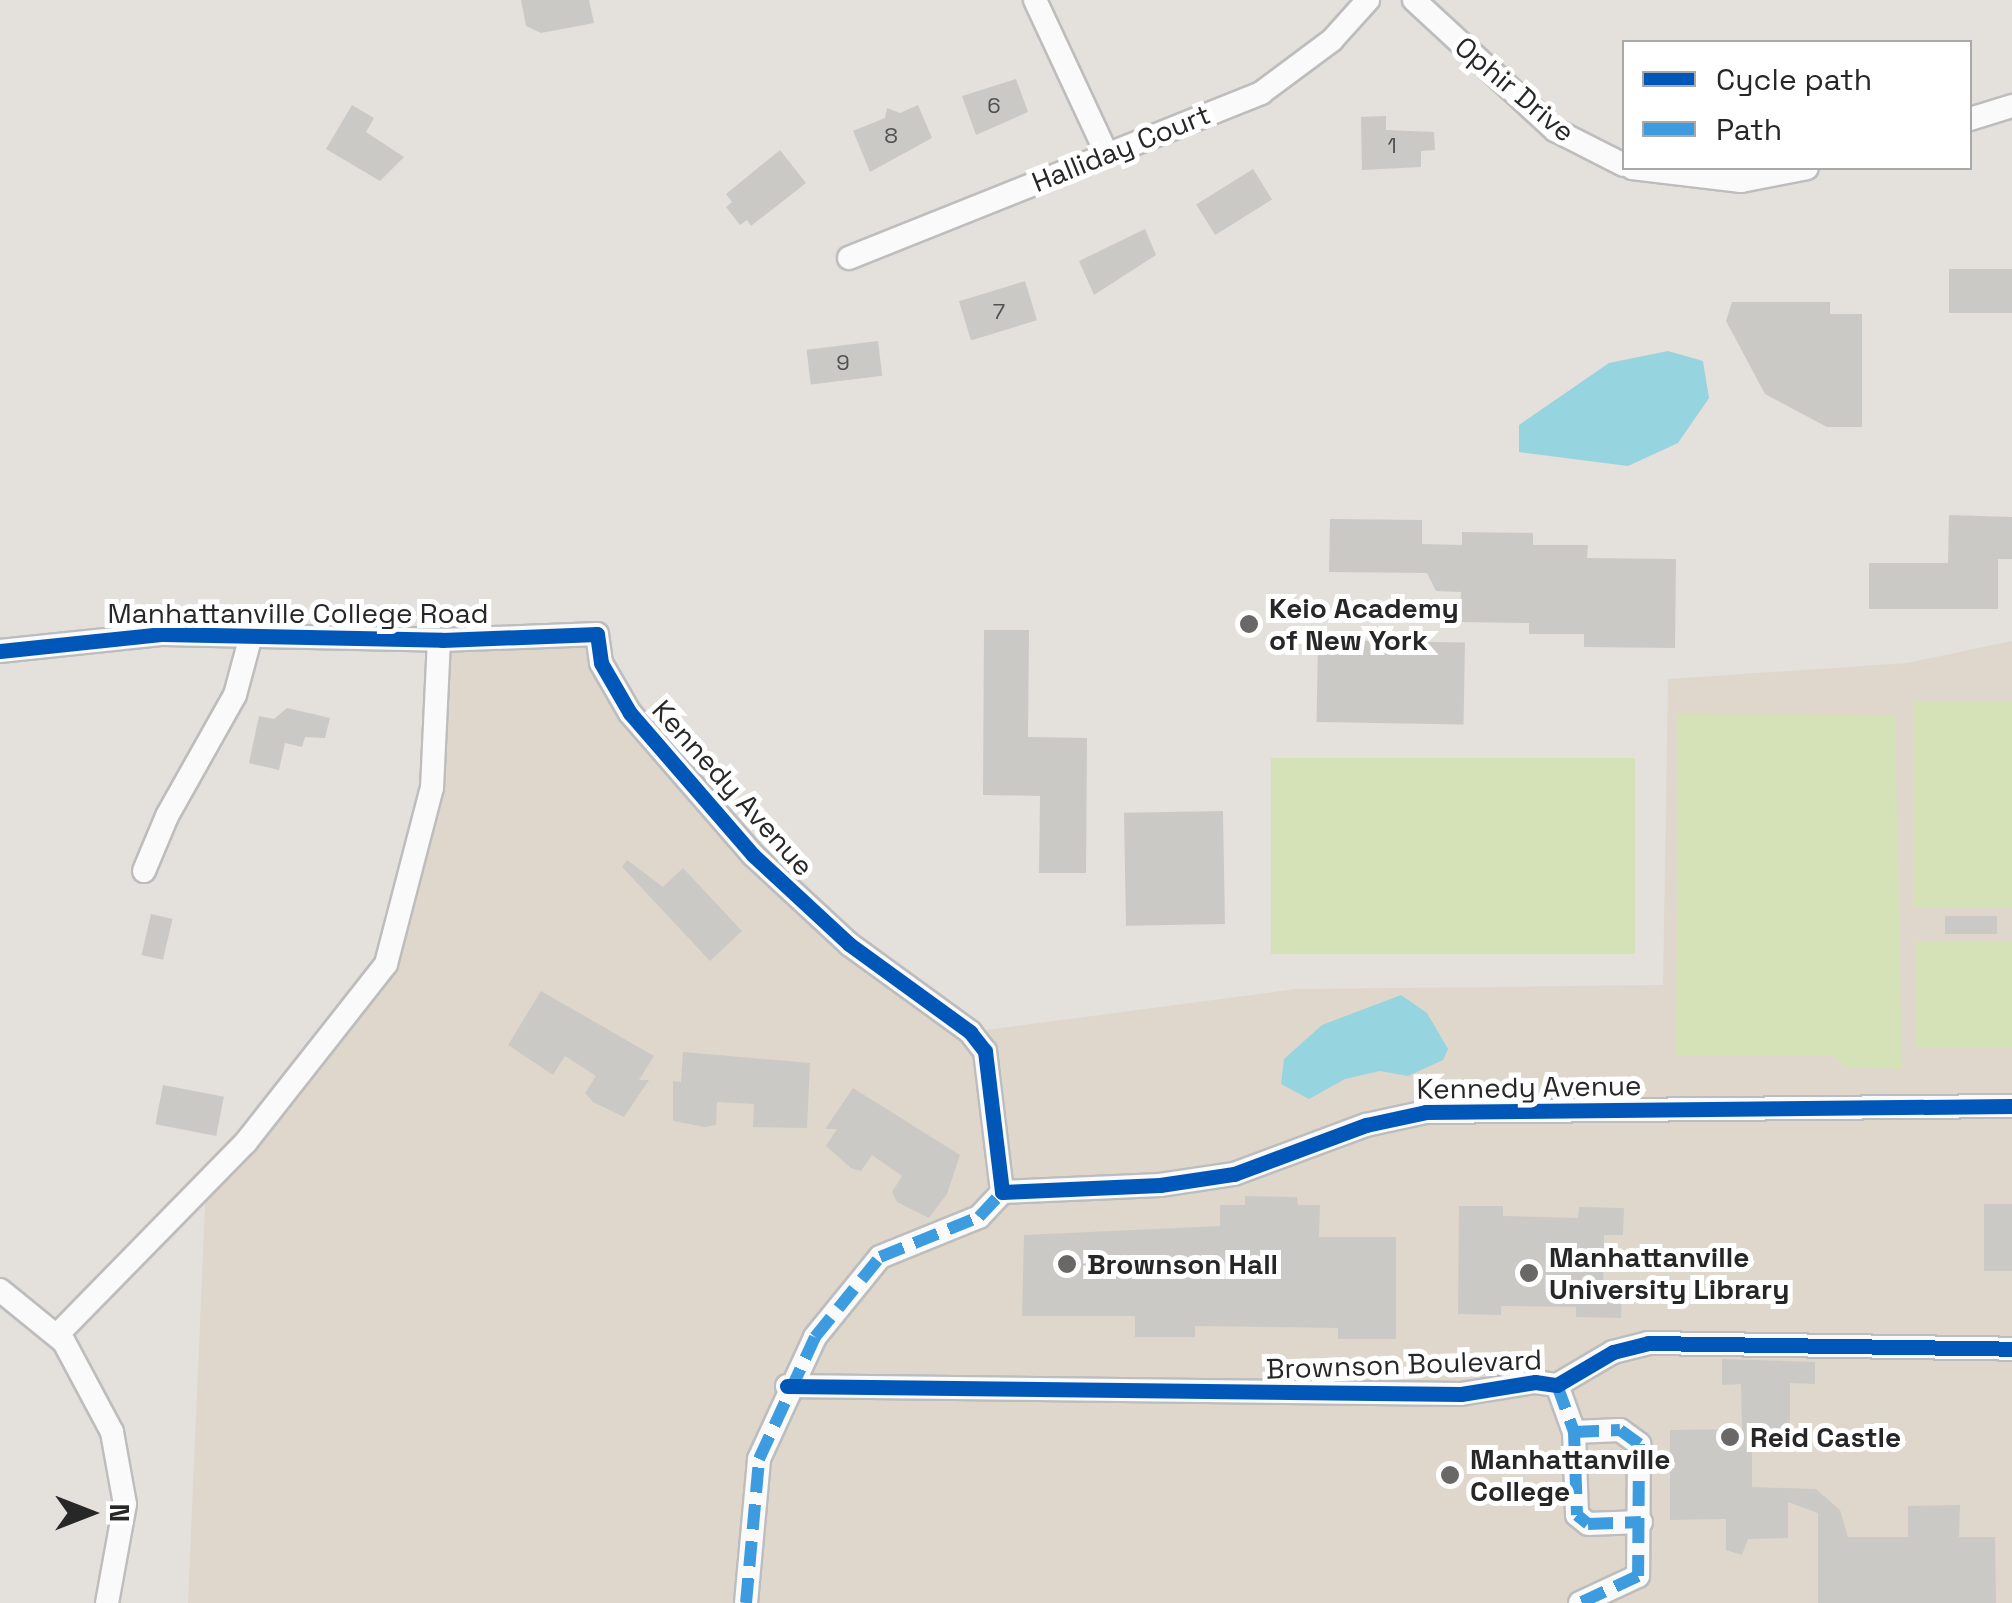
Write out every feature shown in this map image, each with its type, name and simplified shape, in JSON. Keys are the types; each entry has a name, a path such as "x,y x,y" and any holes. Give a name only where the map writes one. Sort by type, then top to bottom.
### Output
{"street":[{"path":"1035,0 1106,152"},
{"name":"Halliday Court","path":"849,258 1261,93 1332,40 1368,0"},
{"name":"Ophir Drive","path":"1414,0 1555,130 1622,163"},
{"path":"1972,118 2012,106"},
{"path":"1649,170 1742,181 1797,170"},
{"path":"144,872 166,816 235,695 252,632"},
{"name":"Manhattanville College Road","path":"0,651 85,639 252,632 439,640 598,634"},
{"name":"Kennedy Avenue","path":"598,634 602,663 630,713 753,854 849,944 970,1032 985,1052 993,1074 1002,1192 1160,1185 1234,1174 1366,1124 1426,1112 2012,1106"},
{"path":"57,1335 246,1142 386,964 432,788 439,640"},
{"path":"746,1603 759,1459 788,1386 846,1292 880,1257 979,1217 1002,1192"},
{"path":"0,1290 57,1335 92,1384 115,1450 125,1504 108,1603"},
{"name":"Brownson Boulevard","path":"788,1386 1461,1394 1534,1382 1558,1385 1613,1352 1648,1342 2012,1349"},
{"path":"1558,1385 1574,1432 1574,1506 1581,1521 1641,1522"},
{"path":"1574,1432 1620,1430 1636,1437 1641,1522 1638,1576 1580,1603"}],"shaded area":[{"path":"597,634 601,663 753,855 971,1032 1296,989 1663,985 1668,679 1907,663 2012,641 2012,1603 188,1603 206,1182 386,964 417,864 439,640"}],"green space":[{"path":"1913,702 2012,702 2012,908 1913,908"},
{"path":"1678,714 1895,715 1902,1069 1845,1067 1834,1056 1676,1055"},
{"path":"1271,758 1635,758 1635,954 1271,954"},
{"path":"1915,942 2012,942 2012,1048 1915,1048"}],"water":[{"path":"1668,351 1703,361 1709,398 1678,443 1628,466 1519,452 1519,425 1609,363"},
{"path":"1401,995 1427,1013 1448,1049 1443,1060 1408,1076 1380,1071 1345,1079 1309,1099 1281,1084 1284,1059 1322,1025"}],"building":[{"path":"521,0 589,0 594,23 541,33 526,26"},
{"path":"1016,79 1028,112 976,135 962,96"},
{"path":"352,105 374,118 366,132 404,157 380,181 326,149"},
{"path":"918,105 932,138 870,172 853,131 885,118 887,108 900,113"},
{"path":"1386,116 1386,130 1434,132 1435,150 1421,151 1421,167 1362,170 1361,117"},
{"path":"780,150 806,183 751,226 747,220 740,225 726,207 732,202 726,194"},
{"path":"1253,169 1272,200 1215,235 1196,205"},
{"path":"1145,229 1156,255 1094,295 1079,261"},
{"path":"1949,269 2012,269 2012,313 1949,313"},
{"path":"1025,281 1037,320 971,340 959,301"},
{"path":"1732,302 1830,302 1830,314 1862,314 1862,427 1827,427 1765,394 1726,321"},
{"path":"878,341 882,376 811,385 807,350"},
{"path":"1949,515 2012,517 2012,559 1998,559 1998,609 1869,609 1869,563 1948,563"},
{"path":"1330,519 1422,520 1422,544 1462,545 1462,532 1533,533 1533,545 1588,545 1587,558 1676,559 1675,648 1584,647 1584,634 1529,634 1529,623 1460,622 1461,592 1436,591 1427,573 1329,572"},
{"path":"984,630 1029,630 1028,737 1087,738 1086,873 1039,873 1040,796 983,795"},
{"path":"1318,640 1465,643 1464,725 1317,722"},
{"path":"287,708 330,718 325,738 305,737 302,747 285,743 279,770 249,763 259,716 274,719"},
{"path":"1223,811 1225,924 1126,926 1124,813"},
{"path":"627,860 663,887 683,868 742,931 710,961 622,867"},
{"path":"151,914 172,919 163,960 142,955"},
{"path":"1945,916 1997,916 1997,934 1945,934"},
{"path":"541,991 654,1056 639,1080 649,1080 624,1117 593,1102 585,1093 596,1076 565,1056 553,1075 508,1045"},
{"path":"683,1052 810,1063 807,1128 753,1127 754,1104 717,1102 716,1125 705,1127 673,1121 673,1081 681,1082"},
{"path":"163,1085 224,1097 216,1136 155,1124"},
{"path":"853,1088 960,1155 947,1194 929,1218 897,1202 892,1192 902,1176 872,1155 861,1171 851,1168 826,1146 837,1129 825,1129"},
{"name":"Brownson Hall","path":"1245,1196 1297,1197 1298,1205 1320,1205 1319,1237 1396,1237 1396,1339 1338,1339 1338,1328 1195,1326 1195,1337 1135,1337 1135,1316 1022,1316 1024,1235 1220,1226 1220,1205 1245,1205"},
{"path":"1984,1204 2012,1204 2012,1271 1984,1271"},
{"name":"Manhattanville University Library","path":"1459,1206 1503,1206 1503,1216 1578,1218 1579,1207 1624,1208 1623,1235 1604,1235 1603,1290 1622,1290 1621,1318 1576,1317 1576,1307 1501,1306 1501,1315 1458,1314"},
{"path":"1722,1359 1815,1362 1815,1384 1790,1383 1790,1445 1752,1445 1752,1487 1816,1489 1840,1510 1848,1537 1908,1537 1908,1506 1960,1505 1959,1537 1995,1537 1996,1603 1818,1603 1818,1513 1788,1502 1788,1538 1748,1539 1742,1555 1726,1550 1726,1519 1670,1520 1670,1430 1742,1429 1741,1384 1722,1385"}],"marked path":[{"path":"746,1603 759,1459 815,1337 880,1257 979,1217 1002,1192"},
{"path":"1557,1385 1574,1432 1577,1515 1588,1524 1641,1522"},
{"path":"1574,1432 1620,1430 1639,1444 1638,1576 1580,1603"}],"cycle path":[{"path":"0,651 163,634 442,640 597,634 601,663 630,713 753,855 849,944 970,1032 985,1051 1002,1192 1160,1185 1234,1174 1366,1125 1426,1112 2012,1106"},
{"path":"787,1386 1461,1394 1535,1382 1557,1385 1613,1352 1648,1343 2012,1349"}],"place":[{"name":"Keio Academy of New York","path":"1249,624"},
{"name":"Brownson Hall","path":"1067,1264"},
{"name":"Manhattanville University Library","path":"1529,1273"},
{"name":"Reid Castle","path":"1730,1437"},
{"name":"Manhattanville College","path":"1450,1475"}]}
